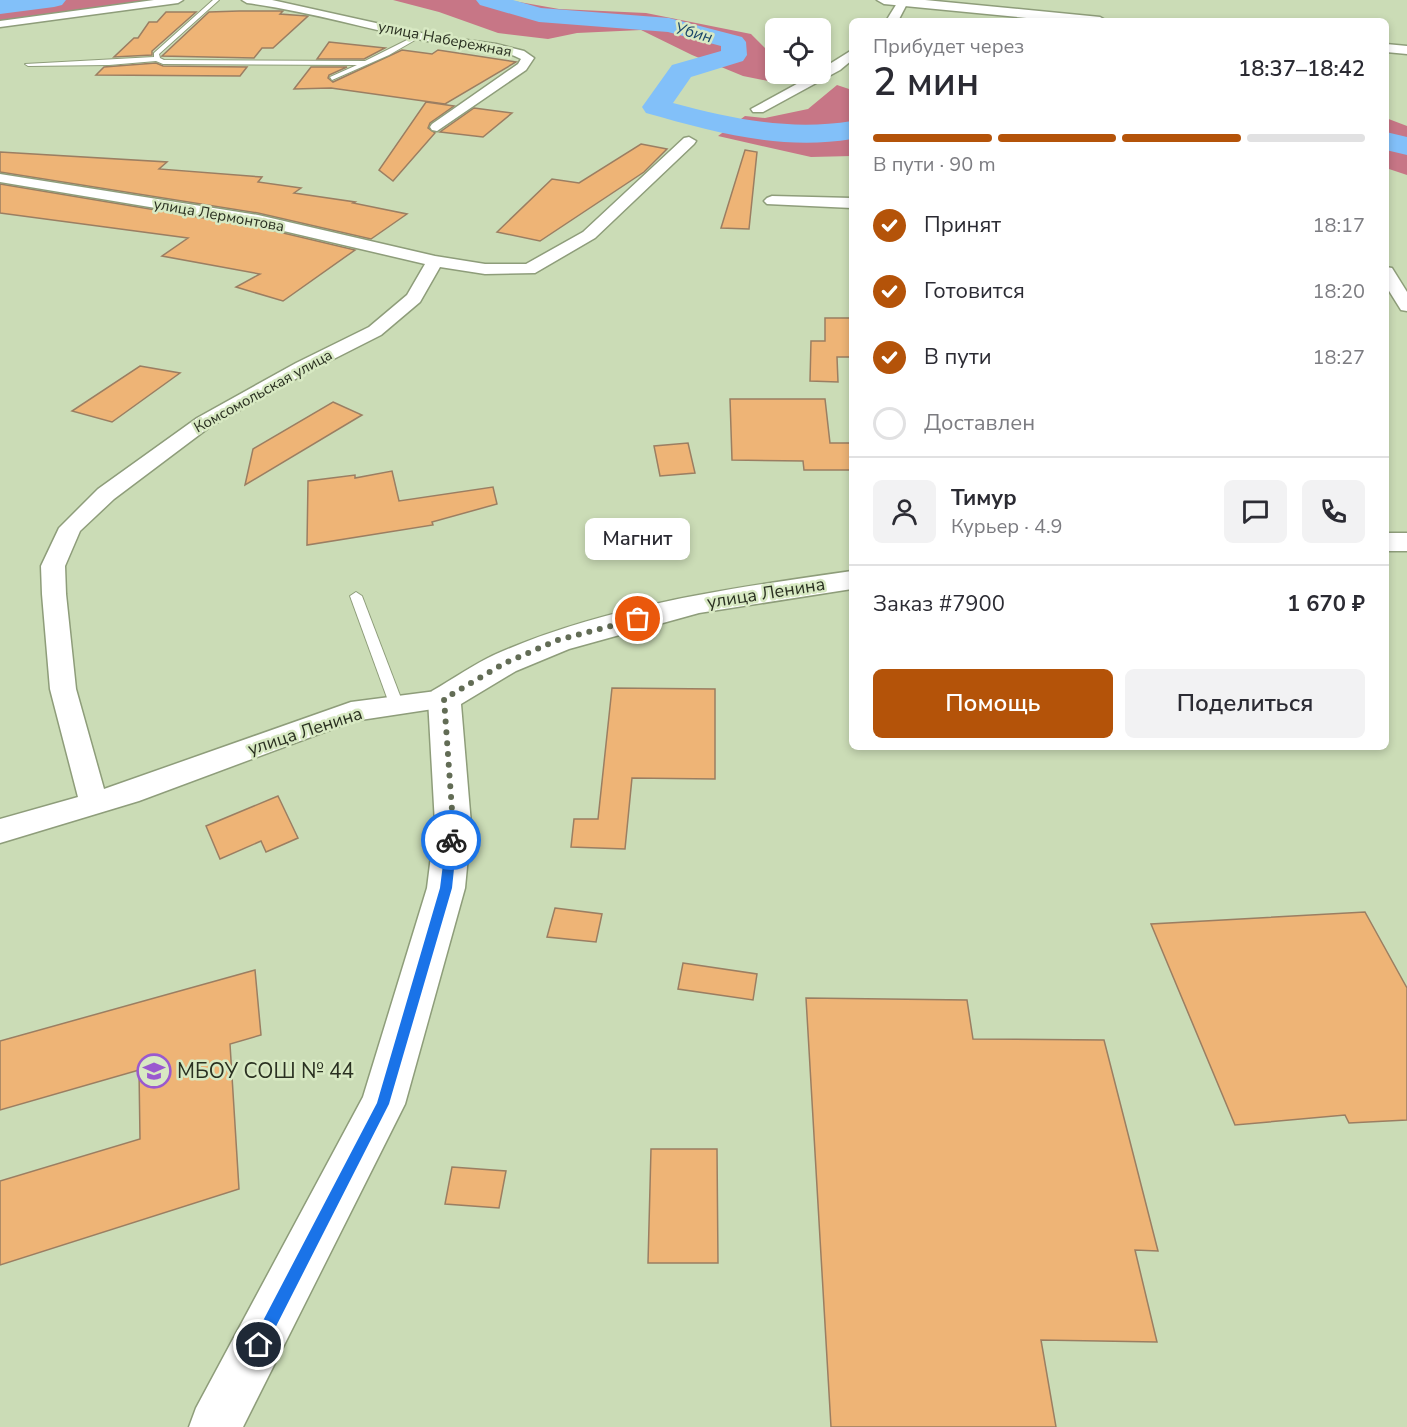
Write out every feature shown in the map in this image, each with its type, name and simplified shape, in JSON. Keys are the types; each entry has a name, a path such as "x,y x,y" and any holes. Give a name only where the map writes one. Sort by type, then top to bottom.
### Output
{"street":[{"path":"0,24 178,0"},
{"name":"улица Набережная","path":"247,0 301,7 419,36 522,54 528,58 522,67 437,127"},
{"path":"884,0 1071,18"},
{"path":"894,18 904,1"},
{"path":"1389,48 1407,50"},
{"path":"758,109 836,67 849,56"},
{"path":"435,261 485,269 529,269 589,235 689,141"},
{"name":"улица Лермонтова","path":"0,178 258,220 435,261"},
{"path":"772,201 849,203"},
{"name":"Комсомольская улица","path":"94,804 63,689 54,594 53,566 70,528 106,494 204,422 303,367 375,331 414,298 435,261"},
{"path":"1389,279 1399,302"},
{"path":"1389,542 1407,542"},
{"name":"улица Ленина","path":"0,831 94,804 351,712 444,699 505,663 558,640 699,603 849,580"},
{"path":"215,1427 383,1104 446,888 453,824 444,699"}],"lane":[{"path":"157,59 156,54 216,0"},
{"path":"332,78 368,63 419,36"},
{"path":"28,64 109,63 157,59 162,62 368,63"},
{"path":"356,596 397,706"}],"shaded area":[{"path":"0,0 178,0 0,24"},
{"path":"393,0 508,0 559,9 646,13 751,34 765,48 765,80 743,76 692,55 641,30 577,33 548,39 498,33 439,12"},
{"path":"837,85 849,89 849,156 811,157 718,136 745,116 765,118 808,109"},
{"path":"1389,119 1407,126 1407,175 1389,169"}],"building":[{"path":"283,11 280,14 308,16 273,48 262,48 254,58 162,56 209,12"},
{"path":"166,12 196,12 152,51 152,55 114,57 134,38 138,38 149,22 157,22"},
{"path":"329,42 385,48 364,59 317,59"},
{"path":"402,50 432,54 438,50 516,62 445,104 331,88 294,89 311,67 347,67 329,75 328,78 333,82"},
{"path":"156,63 163,66 247,67 240,76 96,75 104,67"},
{"path":"426,102 454,106 430,123 428,128 435,133 393,181 379,170"},
{"path":"474,108 512,113 483,137 440,132"},
{"path":"641,144 667,149 644,172 540,241 497,232 552,179 579,183"},
{"path":"745,150 757,152 749,229 721,228"},
{"path":"0,152 167,162 159,169 262,177 258,182 301,188 294,193 355,202 353,203 407,214 371,239 258,213 0,172"},
{"path":"0,184 258,227 355,250 283,301 236,287 260,274 162,256 188,238 0,213"},
{"path":"825,318 849,318 849,357 837,357 838,382 810,381 811,341 825,341"},
{"path":"140,366 180,373 112,422 72,411"},
{"path":"730,399 825,399 830,443 849,443 849,470 804,470 803,461 732,460"},
{"path":"333,402 362,415 245,485 253,449"},
{"path":"688,443 695,473 660,476 654,446"},
{"path":"392,471 399,501 493,487 497,504 432,522 433,525 307,545 308,481 355,475 355,478"},
{"path":"612,688 715,689 715,779 632,778 625,849 571,847 574,819 598,819"},
{"path":"278,796 298,838 266,852 261,841 220,859 206,826"},
{"path":"555,908 602,914 596,942 547,937"},
{"path":"1365,912 1407,988 1407,1120 1349,1123 1345,1115 1235,1125 1151,924"},
{"path":"683,963 757,974 753,1000 678,989"},
{"path":"255,970 261,1035 230,1044 239,1189 0,1265 0,1181 140,1139 139,1070 0,1110 0,1041"},
{"path":"806,998 967,1000 973,1039 1104,1040 1158,1251 1135,1250 1157,1342 1041,1340 1056,1427 831,1427"},
{"path":"651,1149 717,1149 718,1263 648,1263"},
{"path":"452,1167 506,1171 499,1208 445,1204"}],"waterway":[{"name":"Убин","path":"0,7 54,0"},
{"name":"Убин","path":"488,0 539,15 669,25 733,42 734,55 681,71 656,107 729,126 778,134 828,134 849,130"},
{"name":"Убин","path":"1389,142 1407,146"}],"way so far":[{"path":"451,840 453,824 444,699 505,663 558,640 638,619"}],"place":[{"name":"Магнит","path":"638,619"},
{"name":"МБОУ СОШ № 44","path":"154,1071"}],"route":[{"path":"259,1345 383,1104 446,888 451,840"}]}
